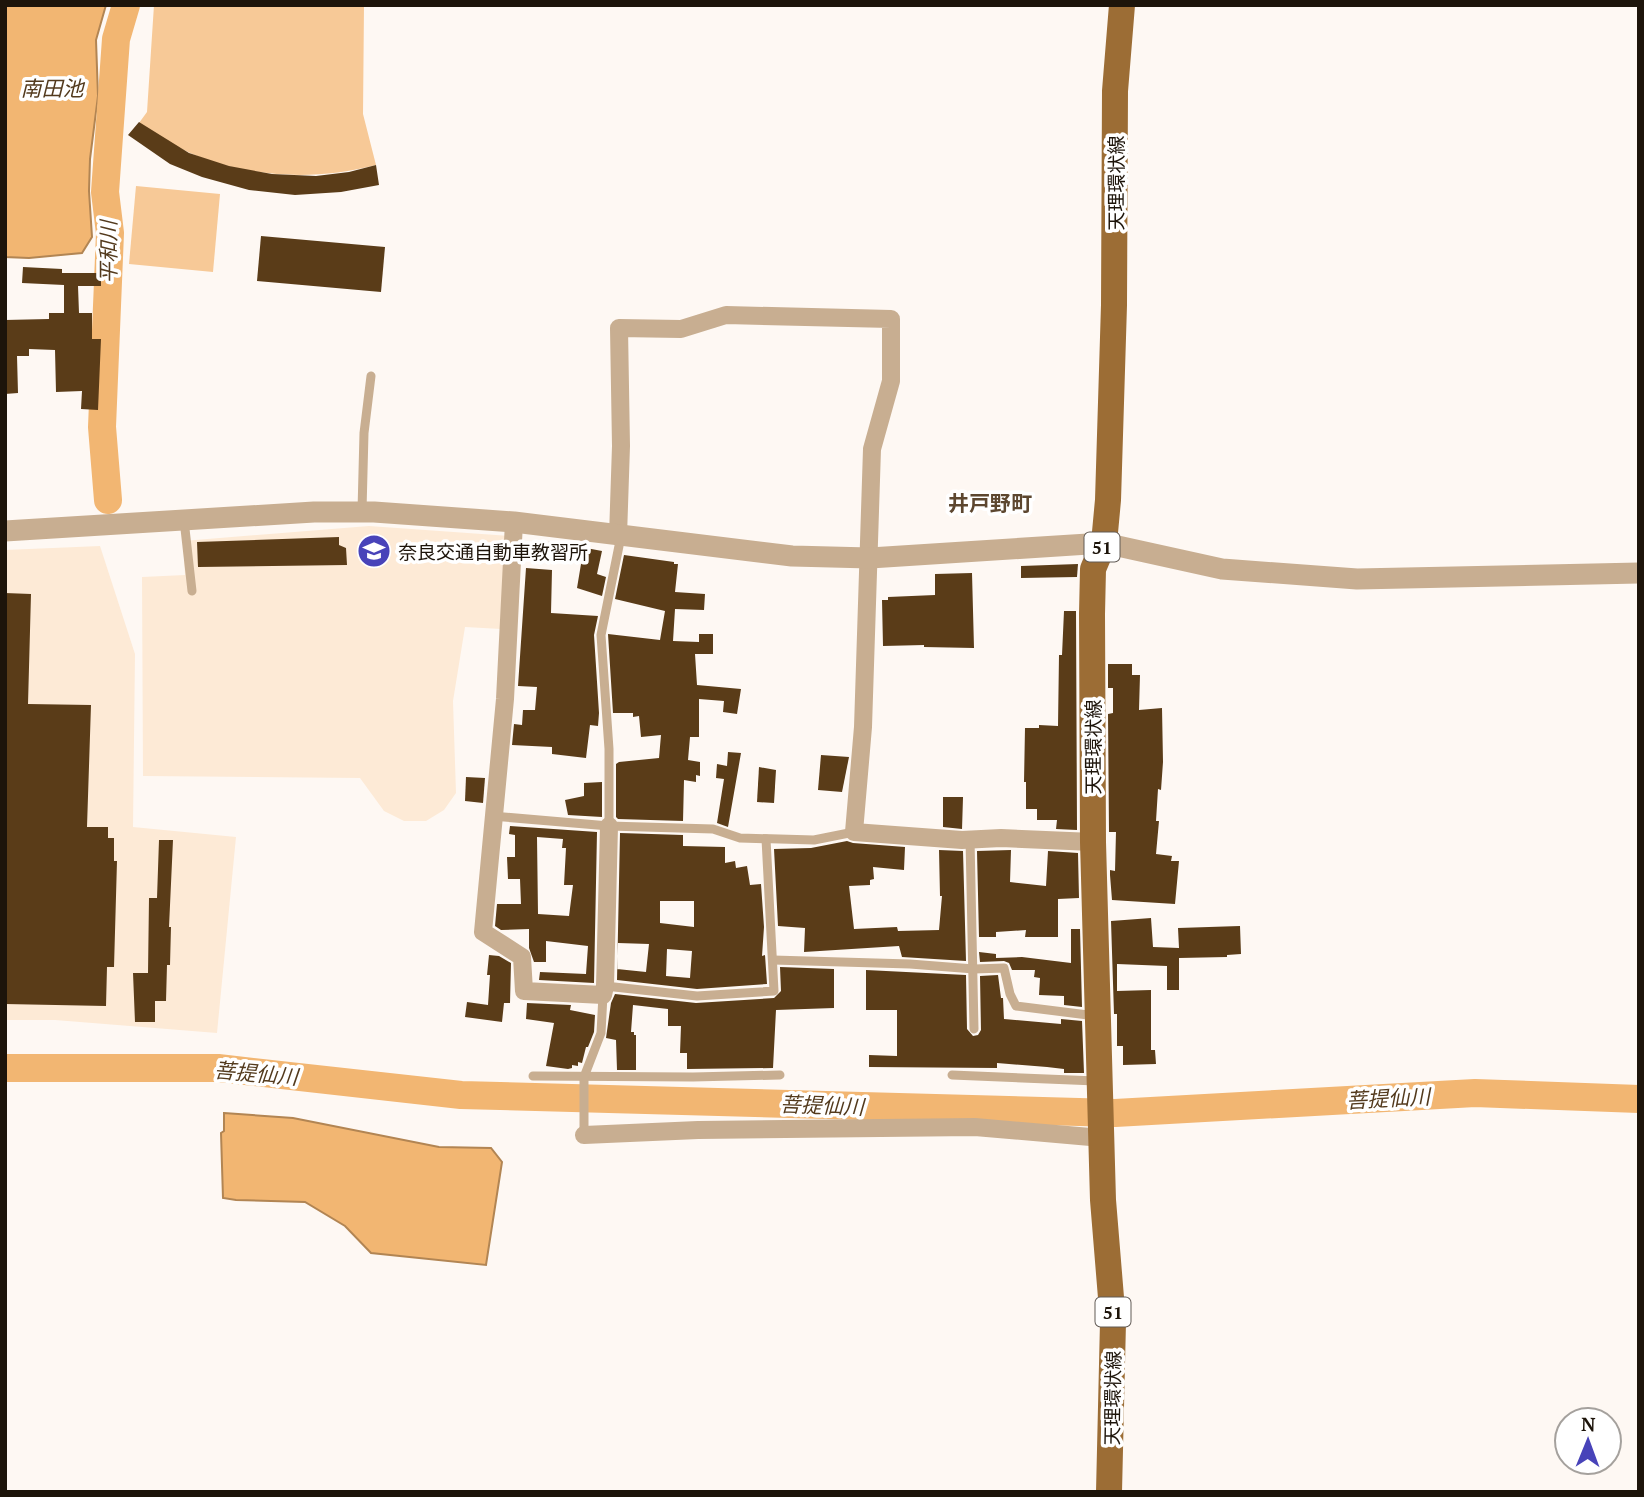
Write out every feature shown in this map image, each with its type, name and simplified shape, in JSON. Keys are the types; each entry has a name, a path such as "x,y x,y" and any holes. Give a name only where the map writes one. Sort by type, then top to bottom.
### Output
{"main road":[{"name":"天理環状線","path":"1109,1492 1113,1322 1103,1200 1093,842 1093,569 1104,542 1108,499 1114,305 1115,91 1122,5"}],"street":[{"path":"619,536 619,328 681,329 726,315 891,319 891,381 872,449 863,727 854,832 970,839 1093,842"},
{"path":"5,531 362,511 514,522 792,556 870,558 1104,542 1222,569 1357,579 1639,573"},
{"path":"514,522 505,699 492,816 484,932 522,957 524,990 604,991 609,826"},
{"path":"584,1132 975,1127 1101,1135"}],"lane":[{"path":"362,511 364,433 371,376"},
{"path":"184,520 192,591"},
{"path":"609,826 609,749 601,635 619,536"},
{"path":"492,816 609,826 713,829 740,838 814,840 854,832"},
{"path":"584,1132 584,1079 601,1033 604,991 697,996 774,991 766,839"},
{"path":"970,839 974,1029"},
{"path":"774,960 1004,968 1010,994 1016,1006 1098,1016"},
{"path":"533,1076 584,1079 780,1075"},
{"path":"953,1075 1101,1085"}],"shaded area":[{"path":"154,5 364,5 363,114 376,165 306,175 235,168 190,153 139,123 147,112"},
{"path":"136,186 220,194 213,272 129,264"},
{"path":"369,526 510,536 501,629 465,627 453,701 456,793 444,810 426,821 404,821 384,811 360,778 143,776 142,577 185,575 183,541"},
{"path":"100,546 135,654 133,827 236,837 217,1033 55,1020 5,1020 5,550"}],"water":[{"name":"南田池","path":"5,5 106,5 96,40 98,96 89,191 92,237 82,253 29,258 5,257"},
{"path":"224,1113 293,1118 439,1147 491,1148 502,1162 486,1265 371,1253 345,1226 305,1202 223,1198 221,1133 224,1131"}],"building":[{"path":"139,122 189,153 229,166 272,174 316,176 376,165 379,185 341,192 295,195 249,190 202,177 170,164 128,135"},
{"path":"261,236 385,247 381,292 257,281"},
{"path":"23,267 62,269 62,273 101,273 101,286 78,286 79,313 92,313 92,339 101,339 98,410 81,409 82,391 56,392 55,350 29,349 29,356 17,356 18,393 5,394 5,320 49,319 49,313 64,313 64,285 22,283"},
{"path":"339,537 339,545 346,548 347,565 198,567 197,542"},
{"path":"549,541 602,551 597,574 606,577 602,596 577,588 582,558 547,552"},
{"path":"624,555 674,562 678,564 675,592 705,594 704,610 675,609 673,641 699,642 699,634 713,634 713,654 695,654 697,685 741,689 737,714 723,712 724,701 699,699 699,737 690,737 688,760 700,762 700,776 696,775 696,782 684,780 683,821 616,817 616,764 659,758 661,735 641,737 639,716 633,717 633,713 613,713 608,634 660,640 665,611 615,599"},
{"path":"1078,564 1077,577 1021,578 1021,566"},
{"path":"526,568 552,570 551,613 598,616 594,635 598,726 590,725 586,758 552,754 552,747 512,745 514,724 522,725 523,710 535,710 537,687 518,686"},
{"path":"972,573 974,648 883,646 882,600 888,600 888,597 935,595 935,574"},
{"path":"5,593 31,594 28,704 91,705 87,827 108,827 108,838 114,838 114,861 117,861 114,967 107,967 106,1006 5,1004"},
{"path":"1064,611 1076,611 1077,830 1056,829 1057,820 1037,820 1037,809 1026,809 1024,782 1025,728 1039,728 1039,725 1058,726 1059,655 1062,655"},
{"path":"1108,664 1132,664 1132,675 1140,675 1139,710 1162,708 1163,762 1161,790 1158,789 1156,854 1172,856 1171,861 1179,861 1175,904 1112,900 1110,870 1115,871 1116,832 1109,832 1108,714 1113,713 1113,688 1108,688"},
{"path":"728,752 741,753 728,827 717,823 724,779 716,778 717,764 727,766"},
{"path":"821,755 849,757 842,792 818,790"},
{"path":"759,767 776,770 774,803 757,802"},
{"path":"466,777 485,778 483,803 465,801"},
{"path":"602,782 602,817 568,815 565,800 584,796 584,783"},
{"path":"943,797 963,797 962,829 943,827"},
{"path":"510,826 597,832 594,983 539,980 540,972 586,974 588,946 546,941 546,962 534,962 529,948 529,929 501,930 495,926 497,904 521,904 520,879 508,879 507,857 515,857 515,835 509,834","holes":["537,837 563,839 562,848 566,848 564,885 573,885 569,916 538,914"]},
{"path":"620,833 683,835 683,846 725,847 725,863 735,861 736,868 747,866 750,885 761,884 764,927 762,956 765,955 767,984 697,989 617,980 617,969 646,972 649,944 618,943 617,957","holes":["660,901 694,901 694,927 660,923","667,949 692,951 690,978 666,976"]},
{"path":"159,840 173,840 170,965 167,965 166,1001 155,1001 155,1022 135,1022 133,973 148,973 149,898 157,898"},
{"path":"847,841 905,847 904,870 873,867 874,879 870,880 870,885 849,886 854,929 897,927 898,931 939,930 942,896 939,850 963,851 966,961 902,957 899,946 804,952 805,928 778,926 774,849 811,848"},
{"path":"1011,850 1010,882 1046,886 1048,851 1078,853 1079,898 1058,899 1058,937 1025,937 1026,930 996,932 996,937 979,937 977,851"},
{"path":"1151,918 1153,947 1179,948 1178,928 1240,926 1241,954 1179,958 1179,990 1167,990 1167,966 1117,964 1117,991 1151,990 1151,1050 1155,1050 1156,1064 1123,1065 1123,1046 1117,1046 1117,1014 1114,1014 1111,921"},
{"path":"1071,929 1080,929 1082,1007 1064,1005 1064,996 1039,995 1040,978 1034,977 1035,970 1012,970 1009,963 1004,961 980,962 979,952 996,954 996,958 1022,957 1071,963"},
{"path":"489,955 499,956 511,963 510,1003 504,1003 502,1022 465,1017 467,1002 488,1005"},
{"path":"780,967 834,969 834,1008 776,1010 773,1068 687,1069 687,1053 680,1053 681,1026 668,1026 668,1009 633,1005 631,1032 636,1035 636,1070 617,1070 616,1040 606,1038 611,1003 615,994 696,1003 774,998 781,991"},
{"path":"866,970 966,975 967,1029 973,1036 978,1035 981,1030 980,976 998,975 1004,1019 1061,1024 1061,1019 1082,1021 1084,1073 1064,1073 1064,1069 997,1063 997,1068 869,1067 869,1055 897,1056 897,1010 866,1010"},
{"path":"527,1003 571,1005 570,1010 595,1015 594,1032 582,1063 578,1062 578,1066 572,1065 572,1068 568,1069 546,1066 554,1023 526,1019"}],"waterway":[{"name":"平和川","path":"108,500 102,427 110,233 105,192 116,39 126,5"},
{"name":"菩提仙川","path":"5,1068 218,1068 461,1095 1115,1113 1475,1093 1639,1099"}],"place":[{"name":"奈良交通自動車教習所","path":"374,551"}],"district":[{"name":"井戸野町","path":"990,503"}]}
